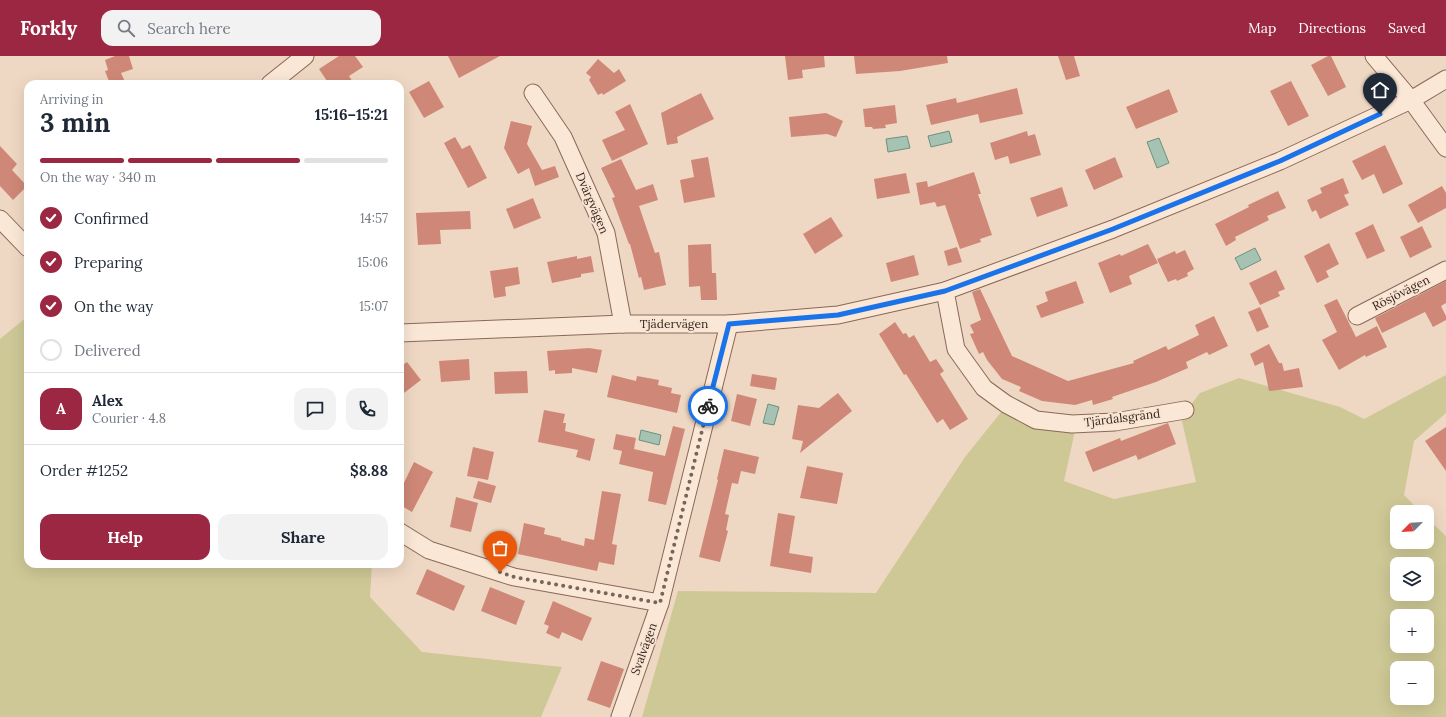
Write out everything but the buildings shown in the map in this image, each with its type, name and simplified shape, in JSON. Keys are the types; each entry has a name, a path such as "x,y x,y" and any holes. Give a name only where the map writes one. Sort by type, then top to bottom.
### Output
{"street":[{"path":"275,80 305,56"},
{"path":"1374,56 1411,100 1446,148"},
{"name":"Tjädervägen","path":"404,333 622,324 729,324 838,315 945,291 1113,229 1280,161 1411,100 1446,79"},
{"name":"Dvärgvägen","path":"533,93 564,137 606,233 622,324"},
{"path":"0,219 24,244"},
{"name":"Rösjövägen","path":"1357,316 1446,270"},
{"name":"Tjärdalsgränd","path":"945,291 956,349 984,388 1006,404 1036,420 1072,424 1115,422 1185,410"},
{"name":"Svalvägen","path":"620,717 660,603 729,324"},
{"path":"404,534 429,550 514,577 660,603"}],"shaded area":[{"path":"949,131 952,142 931,147 928,136"},
{"path":"907,136 910,148 888,152 886,139"},
{"path":"1159,138 1169,163 1157,168 1147,142"},
{"path":"1255,248 1261,260 1241,270 1235,258"},
{"path":"24,319 24,568 372,568 370,597 422,652 562,667 541,717 0,717 0,339"},
{"path":"1446,375 1446,413 1414,441 1404,495 1414,505 1390,505 1390,549 1434,549 1434,525 1446,536 1446,717 642,717 678,591 876,593 965,457 1002,411 1021,423 1044,429 1075,431 1064,481 1114,499 1196,482 1181,417 1200,393 1239,378 1340,407 1364,419"},
{"path":"768,404 779,407 774,425 763,423"},
{"path":"641,430 661,435 659,445 639,440"}],"way so far":[{"path":"500,572 514,577 660,603 708,406"}],"route":[{"path":"708,406 729,324 838,315 945,291 1113,229 1280,161 1380,114"}]}
